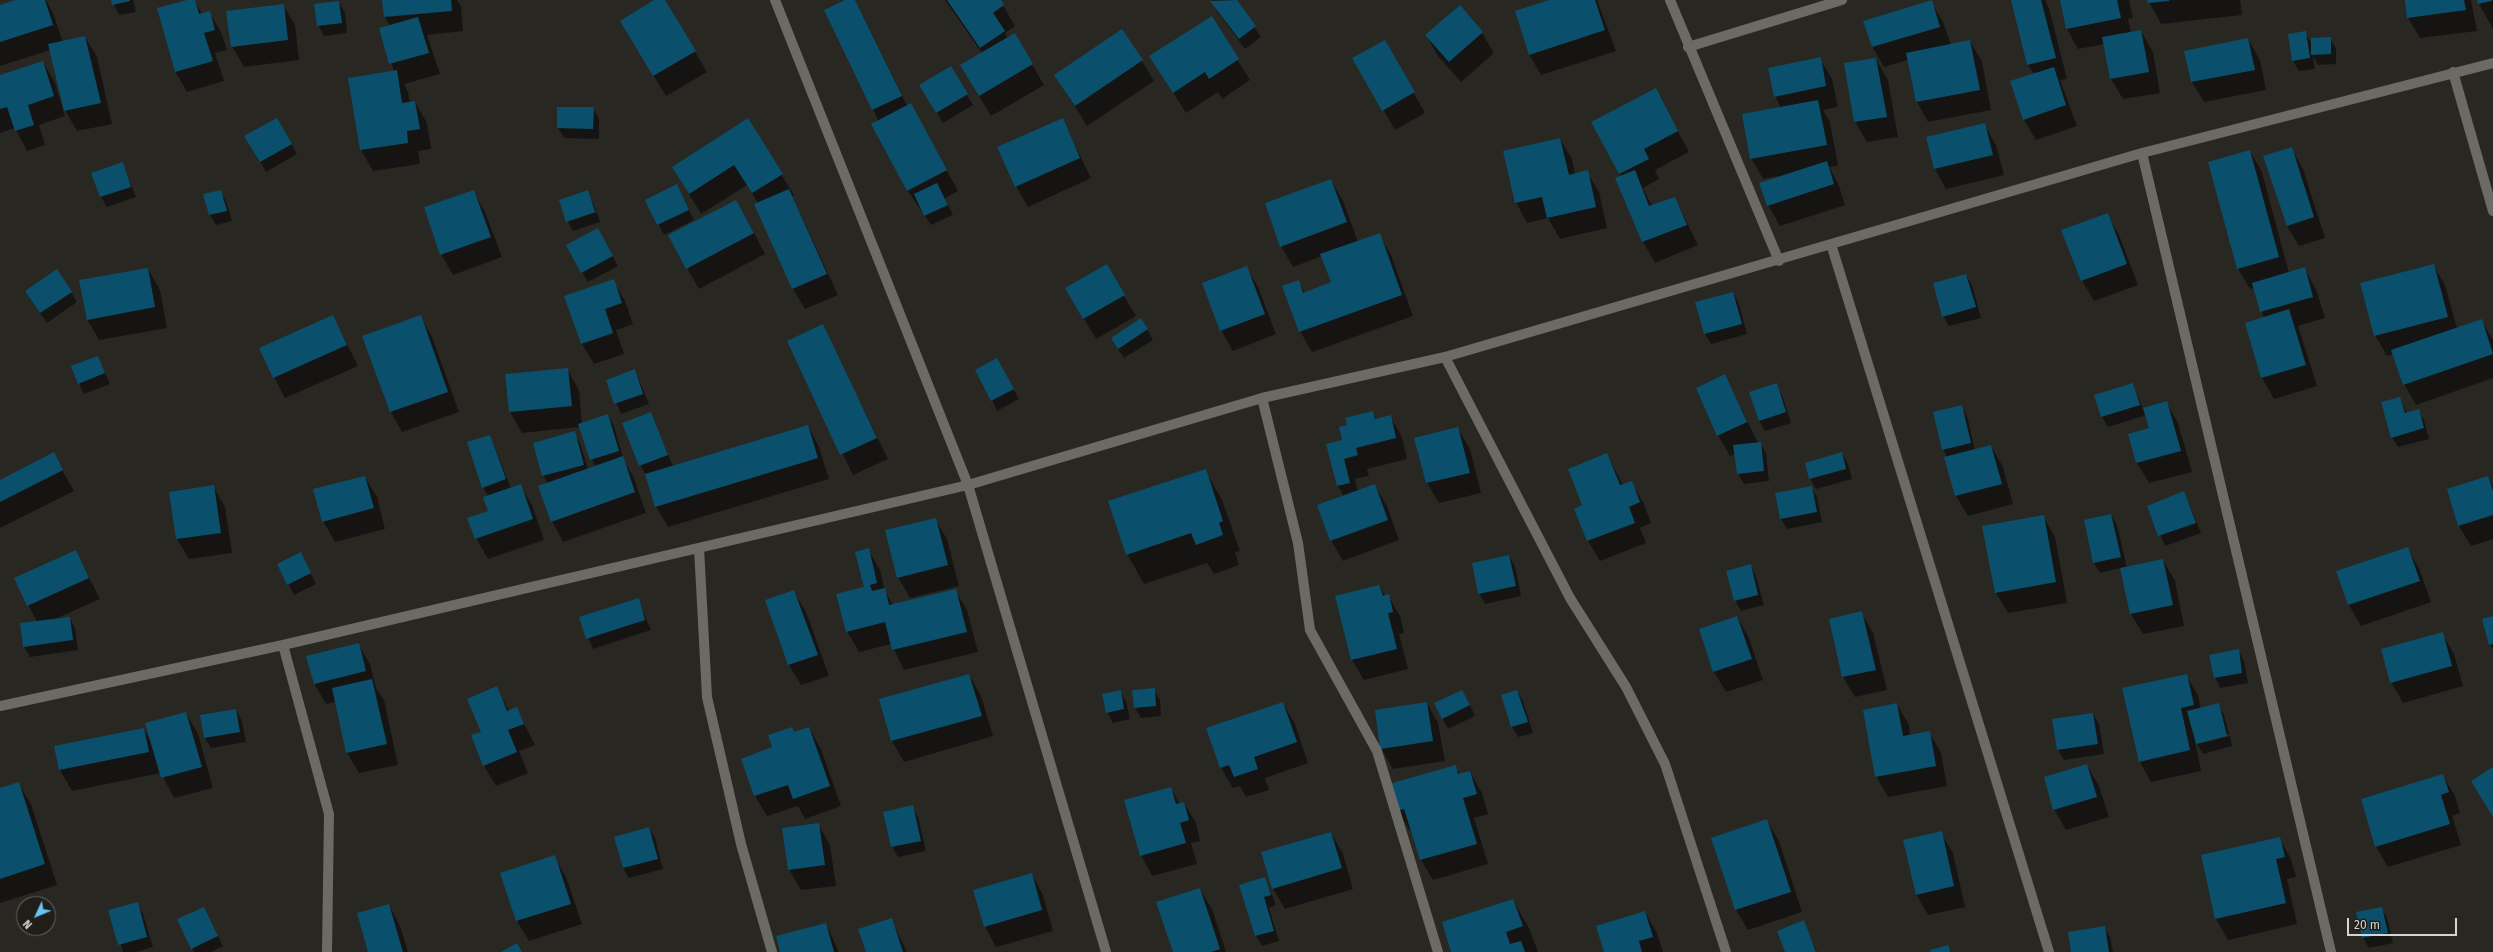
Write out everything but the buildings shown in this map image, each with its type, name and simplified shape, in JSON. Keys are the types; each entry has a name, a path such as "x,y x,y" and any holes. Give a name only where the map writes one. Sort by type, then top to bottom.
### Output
{"street":[{"path":"775,0 968,485 1106,952"},
{"path":"1670,0 1688,47 1779,261"},
{"path":"1688,47 1842,0"},
{"path":"0,706 283,645 968,485 1262,398 1445,357 1779,261 1831,244 2142,153 2453,72 2493,63"},
{"path":"2453,72 2493,211"},
{"path":"2142,153 2331,952"},
{"path":"1831,244 2049,952"},
{"path":"1445,357 1570,598 1626,687 1665,764 1726,952"},
{"path":"1262,398 1298,543 1310,630 1377,751 1438,952"},
{"path":"699,548 707,697 741,844 772,952"},
{"path":"283,645 329,814 327,952"}]}
